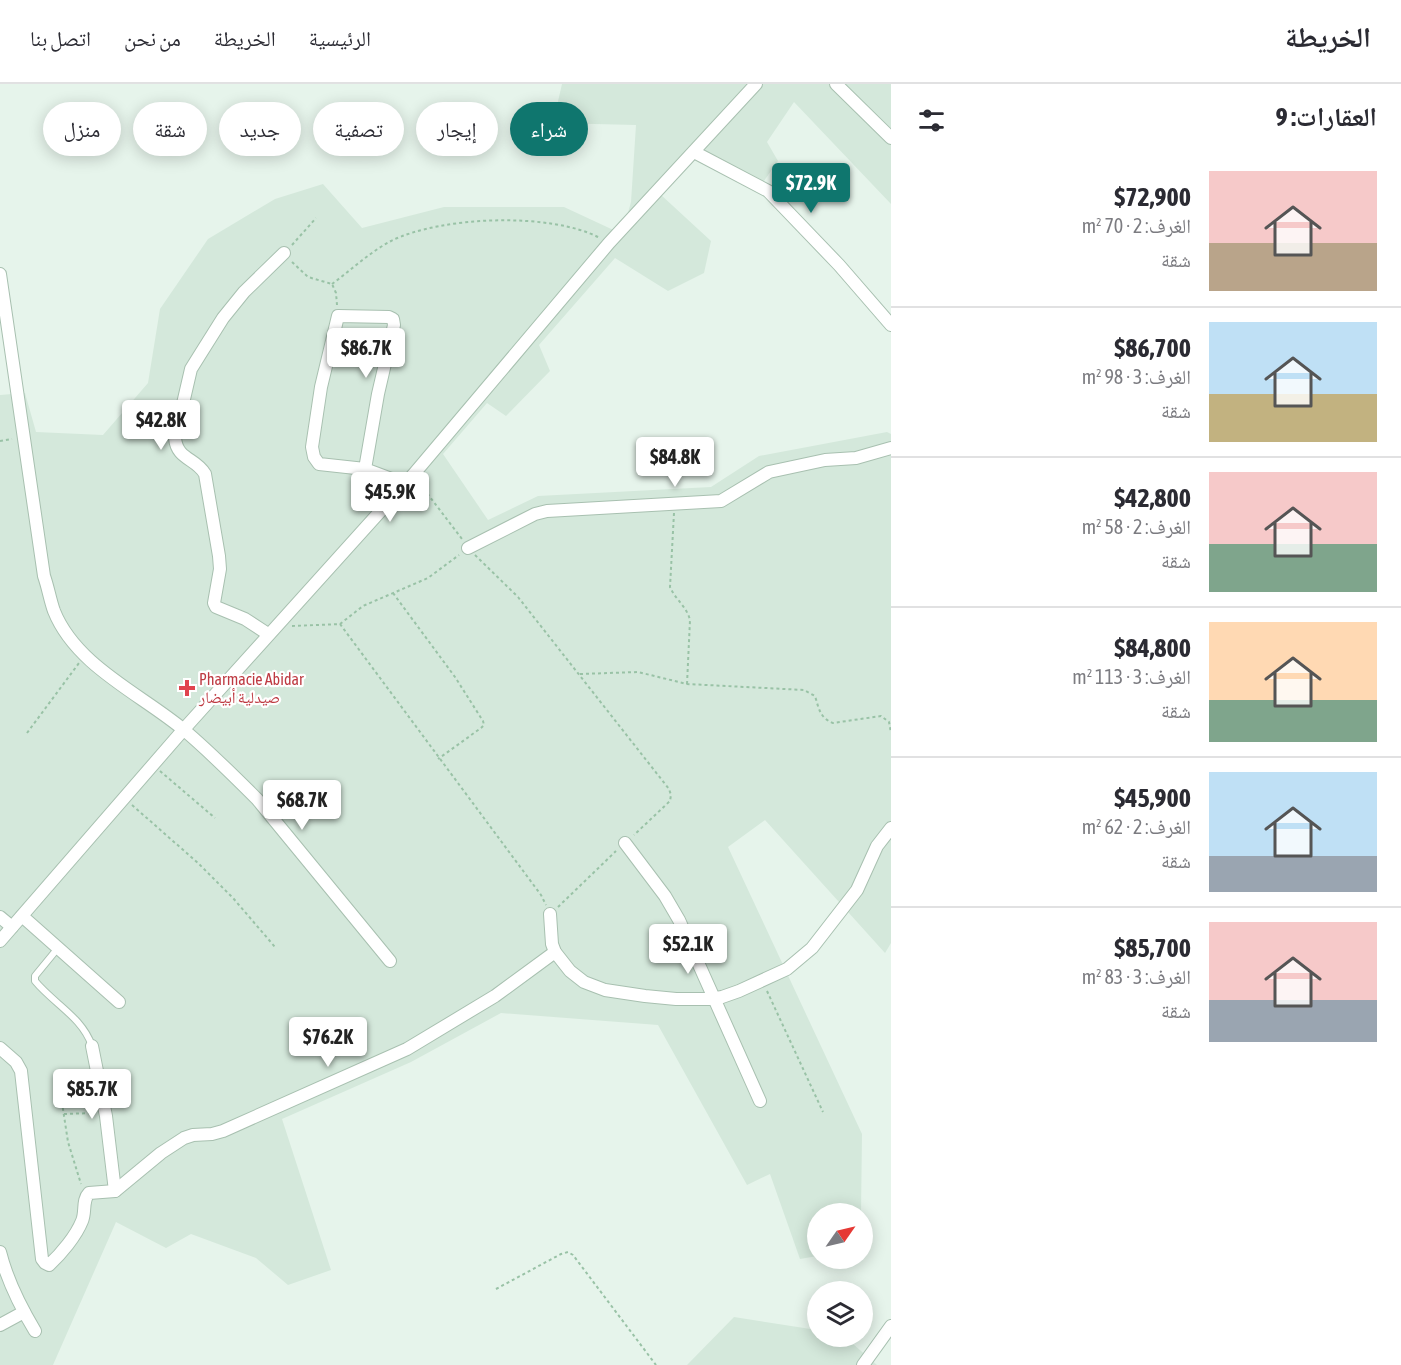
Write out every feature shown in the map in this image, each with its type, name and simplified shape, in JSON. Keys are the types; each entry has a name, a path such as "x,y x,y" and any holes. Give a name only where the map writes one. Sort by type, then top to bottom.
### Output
{"street":[{"path":"0,941 268,634 409,480 609,243 756,84"},
{"path":"836,84 891,138"},
{"path":"694,152 768,191 839,265 891,325"},
{"path":"268,634 245,619 216,607 214,603 219,563 205,474 202,468 180,453 176,448 176,438 191,369 223,318 244,292 284,254"},
{"path":"0,274 44,576 55,612 64,630 84,656 184,729 256,799 390,961"},
{"path":"365,469 378,394 394,325 393,319 338,316 321,387 312,447 314,457 319,464 365,469 409,480"},
{"path":"468,548 520,520 541,513 721,501 769,472 825,460 856,458 891,448"},
{"path":"550,914 552,944 555,952 570,971 584,982 604,990 676,999 715,998 739,991 787,969 812,948 857,890 877,846 891,828"},
{"path":"625,843 672,906 760,1101"},
{"path":"22,916 119,1002"},
{"path":"0,917 12,927"},
{"path":"0,1048 16,1062 21,1071 42,1259 49,1265 79,1228 87,1195 115,1191 161,1153 184,1138 224,1131 407,1049 495,996 555,952"},
{"path":"92,1046 106,1113 115,1191"},
{"path":"0,1252 7,1276 35,1330"},
{"path":"0,1325 24,1312"},
{"path":"863,1365 891,1326"}],"lane":[{"path":"58,948 35,976 35,981 74,1017 88,1034 92,1046"}],"path":[{"path":"316,218 284,254 308,277 332,284 336,293 338,316"},
{"path":"332,284 390,242 407,234 445,224 516,221 563,225 576,228 609,243"},
{"path":"340,624 541,895 550,914 670,801 671,795 657,772 519,597 468,548 409,480"},
{"path":"674,503 670,587 688,613 690,620 687,684"},
{"path":"278,624 296,626 340,624 363,606 428,578 468,548"},
{"path":"393,593 455,677 483,721 484,725 481,728 438,759"},
{"path":"27,733 84,656"},
{"path":"580,674 638,672 687,684 804,690 815,696 822,717 826,720 833,723 881,716 889,723 891,733"},
{"path":"154,765 215,818"},
{"path":"125,799 198,863 233,898 275,947"},
{"path":"762,981 823,1112"},
{"path":"61,1096 73,1162 87,1195"},
{"path":"64,1114 106,1113"},
{"path":"496,1289 568,1252 573,1255 656,1365"}],"shaded area":[{"path":"562,84 891,84 891,204 794,102 767,142 778,161 759,188 700,152 660,194 711,241 704,273 668,291 615,258 539,345 550,371 506,416 487,403 443,454 488,520 538,496 711,487 759,456 887,432 891,434 891,943 885,953 765,820 728,847 862,1134 861,1203 807,1203 807,1258 800,1259 770,1174 747,1185 658,1025 501,1013 411,1062 282,1119 331,1270 288,1285 256,1258 191,1234 166,1248 116,1222 53,1365 0,1365 0,395 25,393 36,432 103,435 148,383 160,309 208,239 275,199 323,184 362,228 444,207 564,207 622,234 631,202 636,125 588,124 588,102 558,102"},
{"path":"734,1317 807,1328 807,1347 856,1347 877,1365 687,1365"}],"place":[{"name":"Pharmacie Abidar صيدلية أبيضار","path":"187,688"}]}
